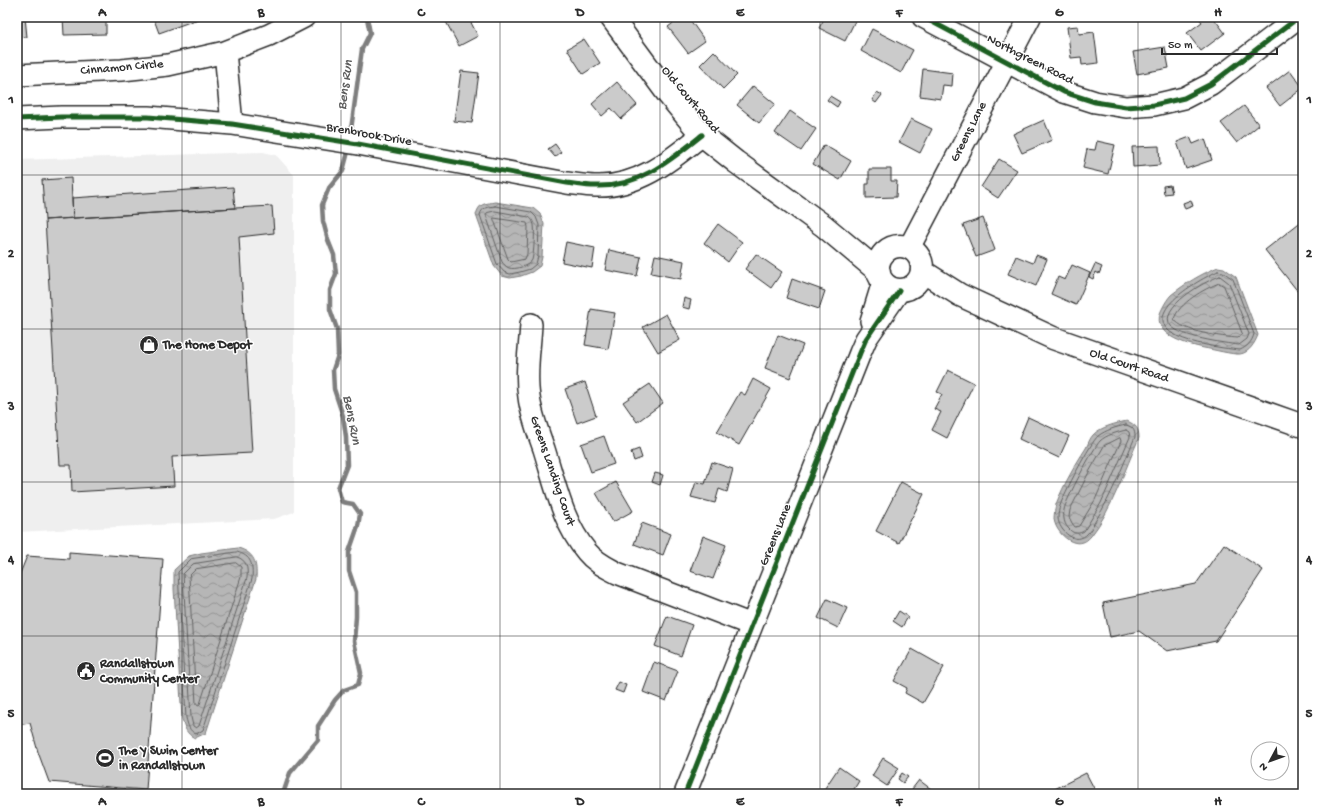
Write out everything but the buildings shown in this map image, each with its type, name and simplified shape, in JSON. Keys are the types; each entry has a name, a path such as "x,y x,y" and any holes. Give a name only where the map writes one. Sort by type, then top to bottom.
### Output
{"main road":[{"name":"Old Court Road","path":"611,17 668,94 702,134 736,162 896,276 960,294 1053,338 1105,358 1303,426"},
{"path":"896,276 922,264 920,258 909,248"}],"street":[{"name":"Cinnamon Circle","path":"17,75 122,70 168,65 225,52 268,35 304,17"},
{"name":"Northgreen Road","path":"923,17 1064,92 1096,102 1126,107 1154,105 1184,98 1211,84 1298,17"},
{"name":"Greens Lane","path":"909,248 1006,60 1030,17"},
{"path":"225,52 232,124"},
{"name":"Brenbrook Drive","path":"17,119 61,117 148,117 232,124 349,142 567,183 596,186 623,183 649,174 673,158 702,134"},
{"name":"Greens Lane","path":"685,794 844,393 866,339 896,276"},
{"name":"Greens Landing Court","path":"531,324 528,397 565,516 576,537 588,553 602,566 752,625"}],"shaded area":[{"path":"263,152 276,155 294,175 294,512 274,519 17,532 17,160"}],"water":[{"path":"495,202 533,208 540,214 544,224 542,257 540,266 532,272 510,278 502,276 494,266 476,215 480,206"},
{"path":"1218,267 1224,268 1236,277 1258,335 1251,347 1246,352 1240,354 1228,353 1187,344 1170,336 1164,331 1160,324 1159,316 1171,295 1194,279"},
{"path":"1127,421 1136,427 1139,438 1112,502 1099,526 1086,541 1080,543 1068,540 1059,531 1054,519 1056,504 1063,489 1093,435 1104,428"},
{"path":"238,548 244,550 254,559 256,579 206,733 195,738 188,733 182,719 174,570 189,556"}],"waterway":[{"name":"Bens Run","path":"350,137 362,49 370,33 367,18"},
{"name":"Bens Run","path":"283,794 290,773 318,740 318,726 335,700 344,690 358,685 361,673 354,641 356,592 349,571 349,552 358,526 360,514 353,504 342,502 338,488 347,465 346,437 343,416 334,389 333,370 338,355 337,329 330,309 330,290 336,274 334,255 323,221 322,205 329,188 343,171 349,148"}],"cycle path":[{"path":"923,17 1064,92 1095,102 1126,107 1154,105 1184,98 1211,84 1299,17"},
{"path":"17,119 61,117 148,117 232,124 358,144 567,183 595,186 626,182 653,171 666,163 702,135"},
{"path":"685,794 860,353 866,339 899,291"}],"place":[{"name":"The Home Depot","path":"149,345"},
{"name":"Randallstown Community Center","path":"86,671"},
{"name":"The Y Swim Center in Randallstown","path":"105,758"}]}
